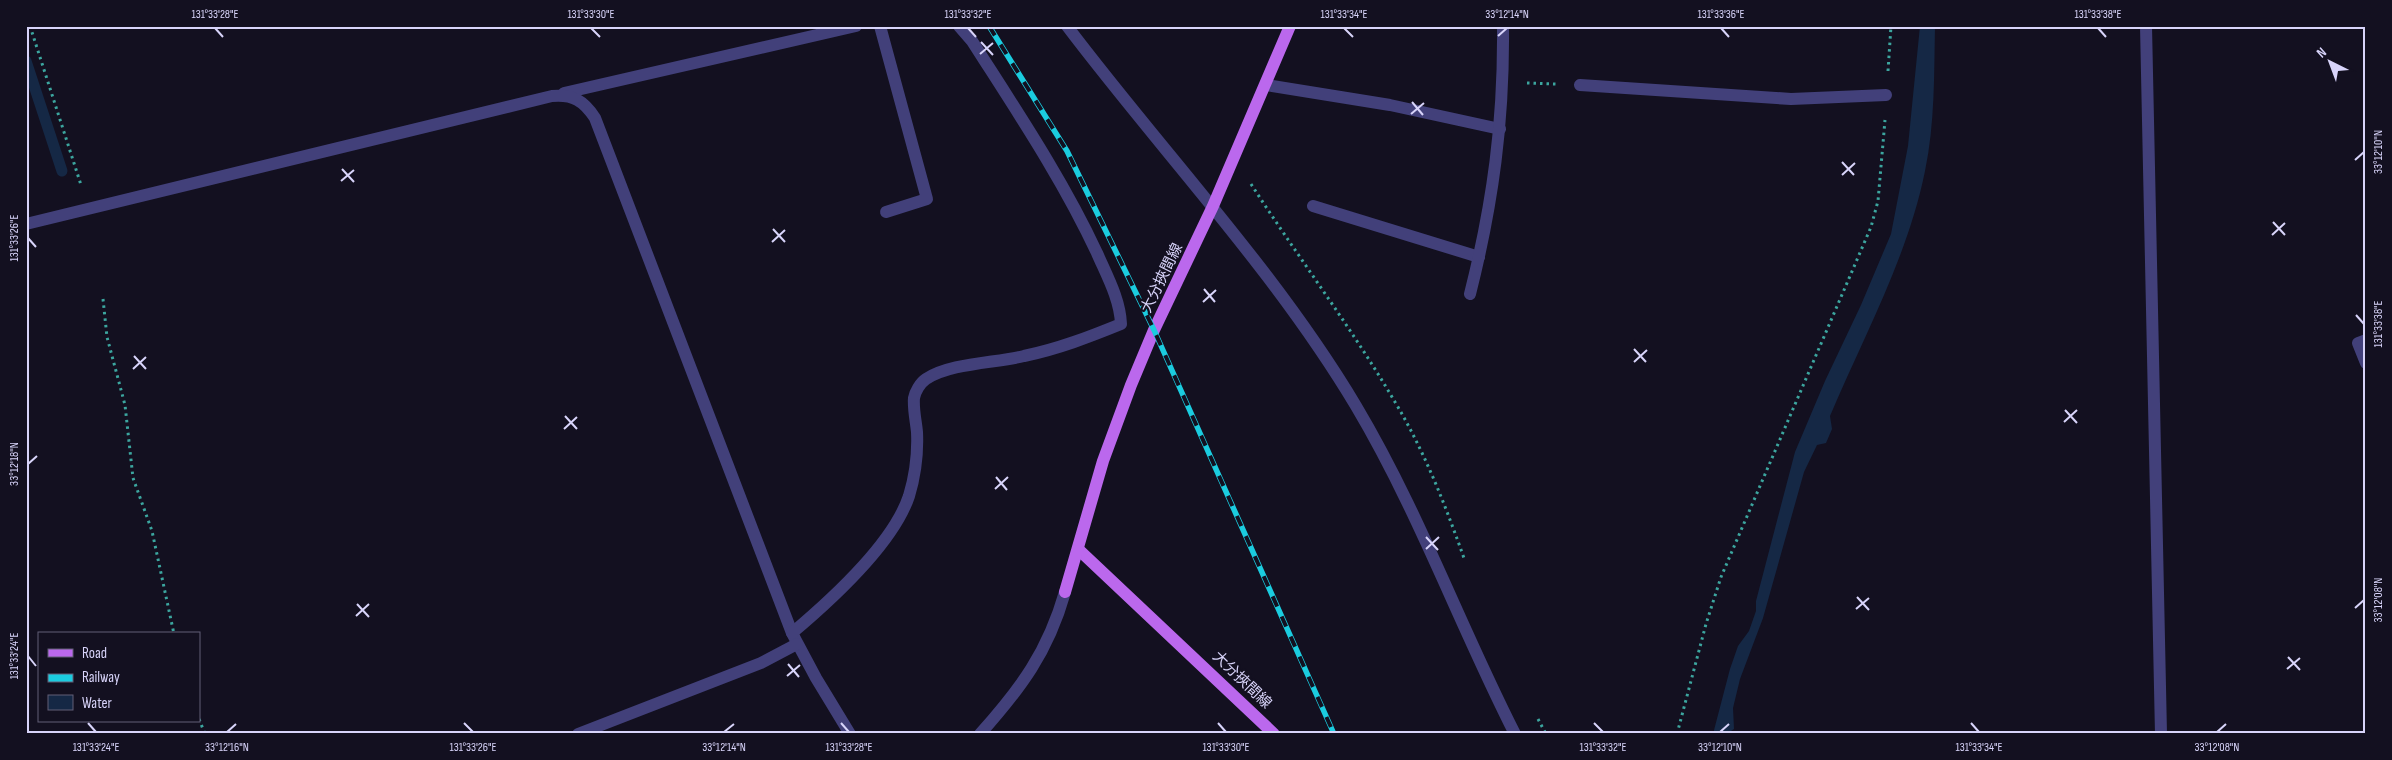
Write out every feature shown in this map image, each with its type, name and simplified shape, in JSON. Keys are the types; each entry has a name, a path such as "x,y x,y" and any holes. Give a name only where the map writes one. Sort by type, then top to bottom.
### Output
{"main road":[{"name":"大分挾間線","path":"1065,592 1103,461 1131,385 1154,330 1213,206 1290,26"},
{"name":"大分挾間線","path":"1078,549 1274,734"}],"street":[{"path":"26,224 552,96 856,26"},
{"path":"880,26 927,199 886,212"},
{"path":"578,734 761,663 794,638 858,570 884,540 899,517 908,497 915,467 917,435 914,398 924,380 937,373 1024,357 1072,344 1121,324 1112,286 1074,206 982,57 959,26"},
{"path":"1067,26 1104,75 1213,206 1313,338 1357,407 1414,518 1515,734"},
{"path":"1470,294 1495,178 1504,82 1503,26"},
{"path":"2146,26 2161,734"},
{"path":"1266,85 1390,105 1500,129"},
{"path":"1580,85 1683,90 1771,98 1886,95"},
{"path":"552,96 565,95 576,98 587,106 595,118 794,638 850,734"},
{"path":"1313,206 1479,257"},
{"path":"2366,340 2358,343 2366,363"},
{"path":"980,734 1023,684 1058,616 1065,592"}],"path":[{"path":"30,26 88,209"},
{"path":"1677,734 1706,624 1721,576 1871,227 1878,201 1881,172 1891,26"},
{"path":"1504,82 1580,85"},
{"path":"103,299 107,337 125,405 133,478 152,531 174,632"},
{"path":"200,722 204,734"}],"water":[{"path":"1920,26 1935,26 1931,135 1925,171 1908,234 1884,295 1830,416 1832,429 1826,443 1817,445 1804,472 1763,618 1740,679 1733,708 1734,729 1726,734 1713,734 1738,646 1749,631 1756,611 1756,601 1795,452 1891,234 1908,146"}],"waterway":[{"path":"26,61 62,171"}],"railway":[{"path":"989,26 1067,151 1154,330 1334,734"}]}
